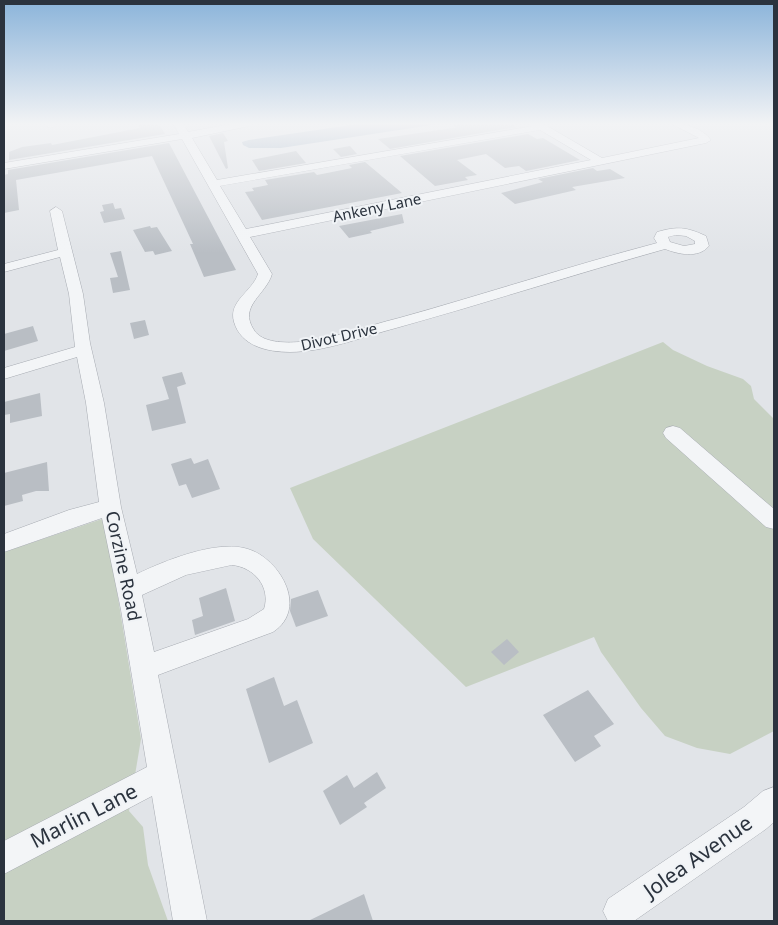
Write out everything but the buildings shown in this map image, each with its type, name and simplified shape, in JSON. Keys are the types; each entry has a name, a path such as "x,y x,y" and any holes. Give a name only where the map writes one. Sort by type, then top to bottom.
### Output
{"street":[{"name":"Divot Drive","path":"204,166 265,274 264,279 243,303 240,311 241,320 247,332 255,340 288,347 336,339 414,319 665,245"},
{"path":"214,184 312,166"},
{"name":"Ankeny Lane","path":"243,234 581,166"},
{"name":"Corzine Road","path":"56,211 76,294 84,350 95,403 110,507 144,668 190,921"},
{"path":"4,268 65,252"},
{"path":"4,374 84,350"},
{"path":"673,432 774,521"},
{"path":"4,543 77,516 110,507"},
{"path":"128,591 141,581 157,575 214,557 234,555 246,557 260,565 270,579 277,596 278,607 270,621 256,628 144,668"},
{"name":"Marlin Lane","path":"4,858 164,774"},
{"name":"Jolea Avenue","path":"620,911 754,818 774,802"}],"green space":[{"path":"663,342 673,350 707,366 743,379 751,386 754,399 774,419 774,731 730,754 697,748 665,736 641,708 601,652 594,637 466,687 313,539 290,488"},
{"path":"105,518 141,739 129,811 143,827 148,865 168,921 4,921 4,552"}]}
